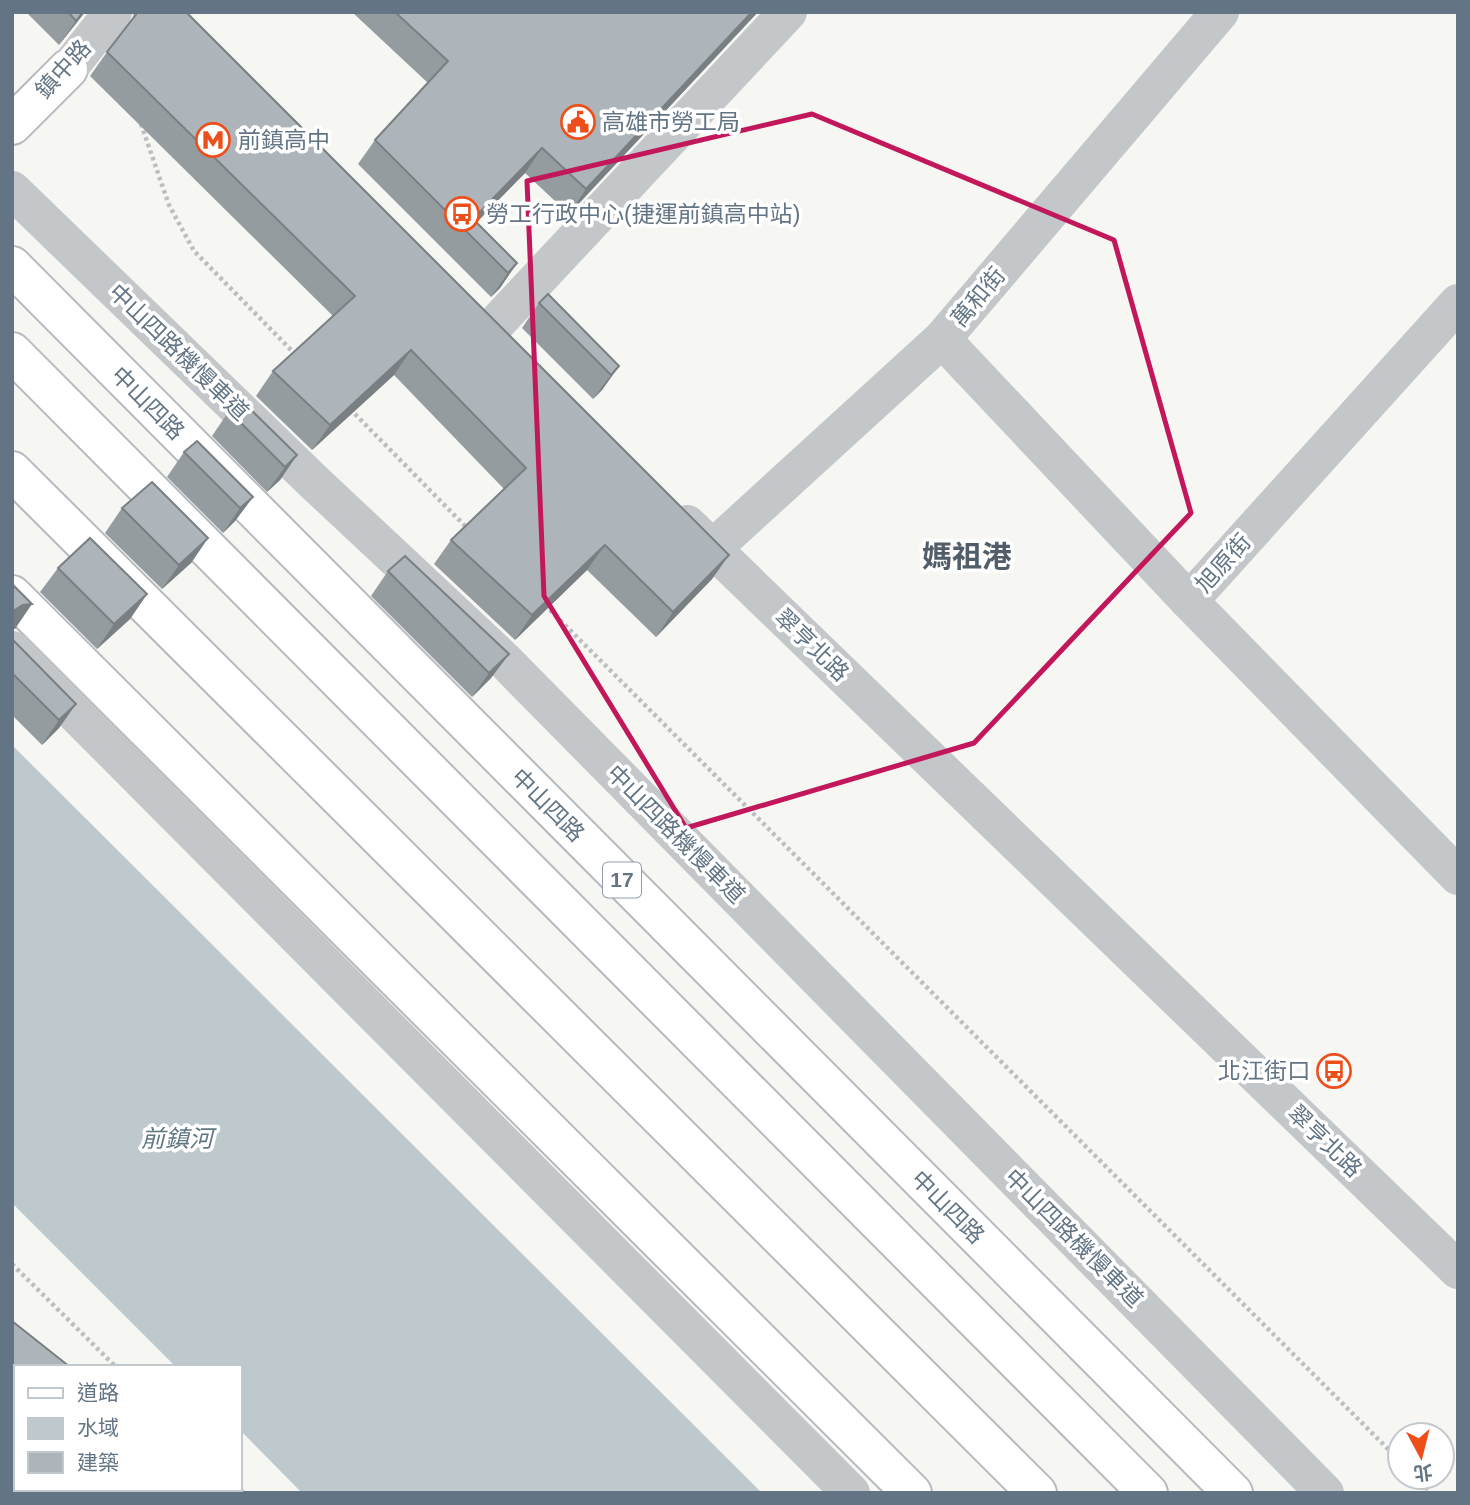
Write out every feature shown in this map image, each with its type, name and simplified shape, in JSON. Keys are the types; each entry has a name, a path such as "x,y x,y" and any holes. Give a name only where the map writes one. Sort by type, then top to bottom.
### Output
{"main road":[{"name":"鎮中路","path":"12,125 68,69"},
{"name":"中山四路","path":"12,266 1233,1493"},
{"name":"17","path":"12,352 1148,1493"},
{"path":"12,471 1037,1493"},
{"path":"12,595 912,1493"}],"street":[{"name":"鎮中路","path":"68,69 113,12"},
{"path":"490,329 788,12"},
{"name":"萬和街","path":"1189,601 942,340 1220,12"},
{"name":"中山四路機慢車道","path":"12,190 316,484 505,660 1325,1493"},
{"name":"旭原街","path":"1458,303 1189,601 1458,876"},
{"path":"712,549 942,340"},
{"name":"翠亨北路","path":"664,501 1458,1269"},
{"path":"12,650 851,1493"}],"path":[{"path":"137,112 169,205 194,251 301,359"},
{"path":"349,408 476,536"},
{"path":"544,604 1386,1447"},
{"path":"12,1264 114,1365"}],"highlighted area":[{"path":"812,114 1114,240 1191,513 974,743 686,828 544,596 527,181"}],"shaded area":[{"path":"12,1326 16,1365 14,1491 184,1493 12,1493"}],"water":[{"name":"前鎮河","path":"12,745 762,1493 302,1493 242,1432 242,1365 174,1365 12,1203"}],"building":[{"path":"68,12 83,12 76,21"},
{"path":"138,12 186,12 729,555 673,612 605,545 532,615 451,540 526,468 411,350 330,425 273,371 355,296 107,52"},
{"name":"高雄市勞工局","path":"395,12 752,12 586,189 542,148 473,219 517,263 508,273 375,140 448,61"},
{"path":"548,294 619,366 611,375 539,303"},
{"path":"241,400 297,455 285,467 229,411"},
{"path":"197,441 253,497 240,508 184,452"},
{"path":"152,482 208,538 179,565 122,508"},
{"path":"90,538 147,594 114,624 58,568"},
{"path":"405,556 509,654 489,673 388,571"},
{"path":"12,583 32,604 23,605 12,612"},
{"path":"12,639 76,704 59,720 12,673"},
{"path":"12,1321 67,1365 14,1365 12,1465"}],"place":[{"name":"高雄市勞工局","path":"578,122"},
{"name":"前鎮高中","path":"213,140"},
{"name":"勞工行政中心(捷運前鎮高中站)","path":"462,214"},
{"name":"北江街口","path":"1334,1071"}],"district":[{"name":"媽祖港","path":"967,557"}]}
